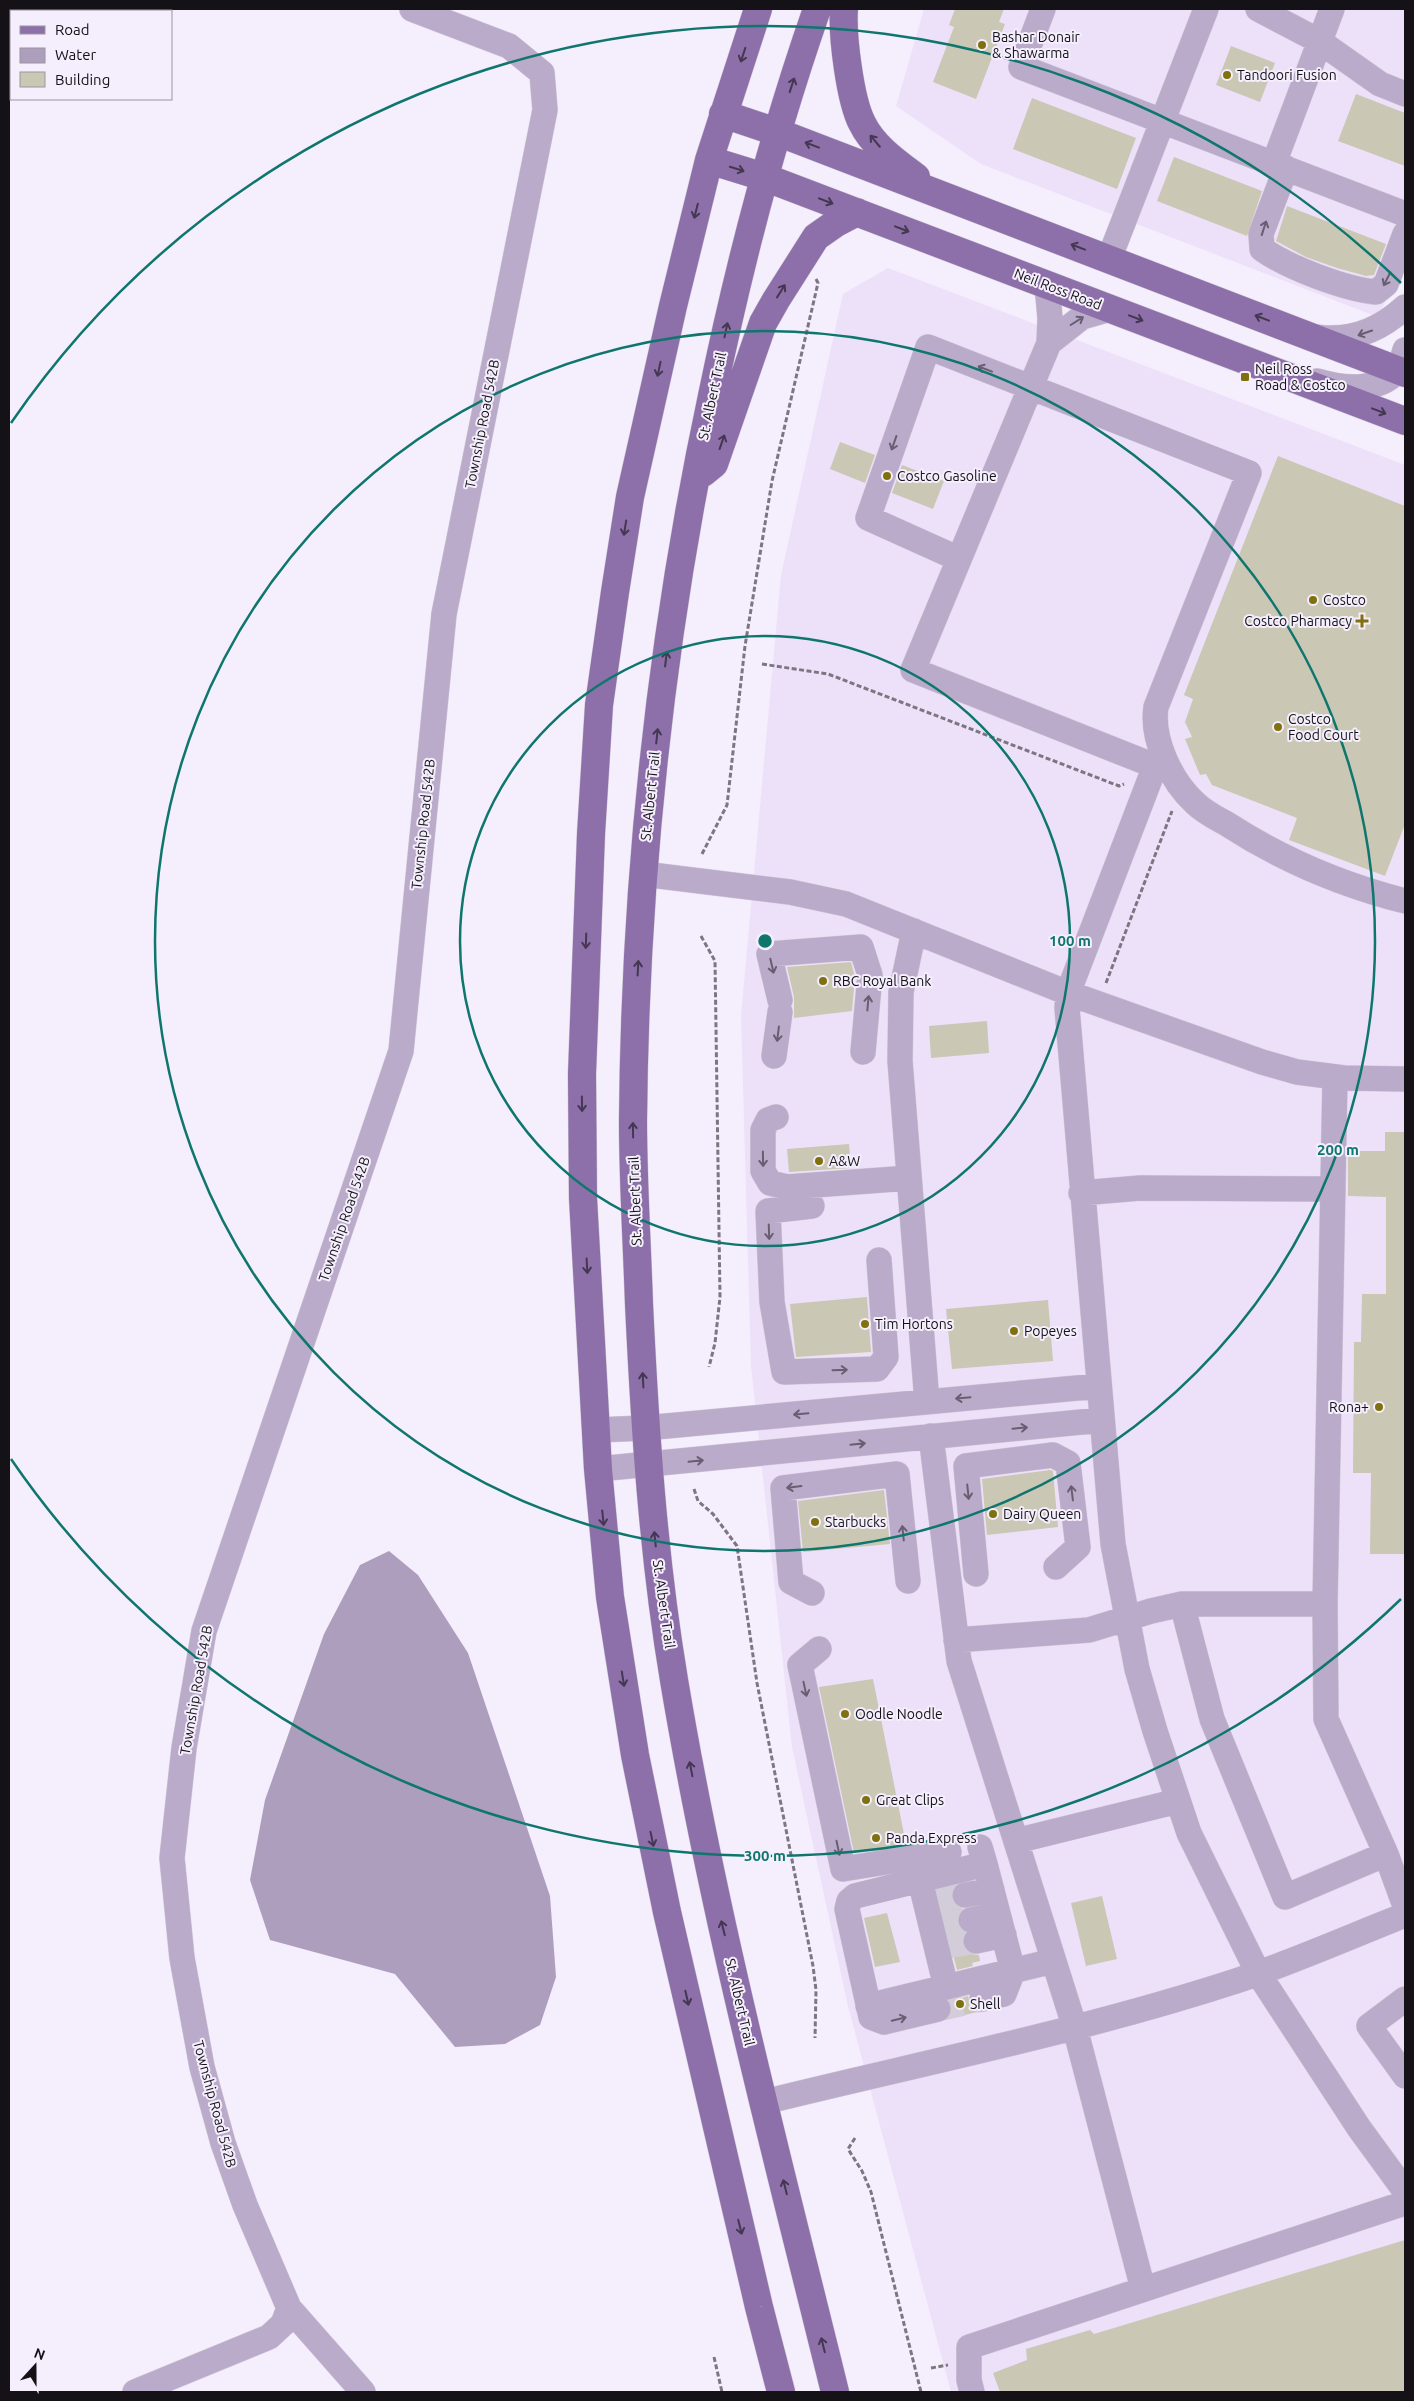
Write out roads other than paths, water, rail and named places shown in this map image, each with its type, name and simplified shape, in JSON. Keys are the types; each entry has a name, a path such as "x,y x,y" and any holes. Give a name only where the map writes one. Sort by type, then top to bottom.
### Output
{"main road":[{"path":"758,9 709,160 672,306 630,497 599,705 588,892 582,1074 583,1198 598,1469 610,1597 635,1755 667,1912 758,2307 781,2392"},
{"name":"St. Albert Trail","path":"817,9 764,177 729,315 694,480 666,660 643,874 636,1003 633,1126 645,1428 675,1686 716,1899 835,2392"},
{"path":"844,9 849,72 861,123 894,161 940,194"},
{"path":"723,114 777,132 1298,332 1403,365"},
{"name":"Neil Ross Road","path":"709,160 764,177 1405,421"},
{"path":"694,480 714,464 763,324 776,300 816,237 836,223 857,212"}],"street":[{"name":"Township Road 542B","path":"358,2386 289,2308 223,2143 202,2067 182,1958 172,1858 184,1748 204,1631 401,1051 444,614 545,110 542,73 509,46 412,9"},
{"path":"1043,9 1021,67 1405,214"},
{"path":"1109,259 1161,120 1206,9"},
{"path":"1258,9 1318,41 1380,84 1405,94"},
{"path":"1332,9 1318,41 1280,166 1261,234 1262,249 1275,259 1357,290 1376,292 1386,284 1405,234"},
{"path":"1047,284 1050,318 1049,343 913,670 1157,765 1181,786 1197,805 1261,846 1373,893 1405,901"},
{"path":"1298,332 1330,339 1346,338 1377,328 1405,307"},
{"path":"1049,343 1082,317 1110,308"},
{"path":"959,559 868,518 928,347 1249,473 1156,707 1154,721 1157,765 1068,992 1068,1032 1081,1193 1113,1544 1127,1620 1150,1713 1178,1801 1189,1833 1258,1973 1359,2128 1405,2191"},
{"path":"1252,362 1321,382 1360,386 1383,382 1403,365"},
{"path":"643,874 790,892 846,904 1068,992 1262,1062 1297,1072 1335,1077 1405,1079"},
{"path":"914,931 901,992 900,1062 927,1402"},
{"path":"774,1056 780,1006 769,954 860,947 870,975 863,1052"},
{"path":"1335,1077 1326,1604 1326,1719 1386,1854 1405,1906"},
{"path":"776,1116 768,1120 763,1130 763,1171 770,1183 787,1186 909,1178"},
{"path":"1081,1193 1140,1188 1333,1189"},
{"path":"812,1206 768,1210 772,1302 784,1372 877,1369 886,1357 879,1260"},
{"path":"596,1430 645,1428 1099,1386"},
{"path":"598,1469 648,1466 1102,1420"},
{"path":"931,1436 959,1661 1075,2028 1143,2290"},
{"path":"976,1574 966,1466 1054,1455 1068,1462 1078,1546 1056,1567"},
{"path":"812,1593 791,1582 783,1488 897,1474 908,1581"},
{"path":"956,1640 1089,1630 1127,1620 1151,1611 1182,1604 1326,1604"},
{"path":"1182,1604 1212,1719 1285,1897 1386,1854"},
{"path":"819,1649 800,1664 843,1869 949,1852"},
{"path":"1016,1841 1178,1801"},
{"path":"982,2000 1004,1994 1013,1971 982,1856 928,1895 855,1896 849,1901 847,1909 868,2006 942,1998 1013,1971 1054,1960"},
{"path":"965,1895 992,1890"},
{"path":"928,1895 940,1937 942,1998"},
{"path":"764,2102 1075,2028 1258,1973 1405,1916"},
{"path":"973,1930 1001,1925"},
{"path":"1405,1999 1369,2026 1405,2076"},
{"path":"972,2392 969,2380 968,2347 1405,2203"},
{"path":"135,2392 269,2338 283,2324 289,2308"},
{"path":"358,2386 379,2392"}],"water":[{"path":"389,1551 418,1575 468,1653 550,1896 556,1977 540,2025 505,2044 455,2047 395,1974 270,1940 250,1880 265,1800 324,1634 360,1565"}],"tunnel":[{"path":"937,1901 965,1895"},
{"path":"943,1925 971,1920"},
{"path":"948,1946 976,1941"},
{"path":"938,2009 982,1999"}],"place":[{"name":"Bashar Donair & Shawarma","path":"982,45"},
{"name":"Tandoori Fusion","path":"1227,75"},
{"name":"Neil Ross Road & Costco","path":"1245,377"},
{"name":"Costco Gasoline","path":"887,476"},
{"name":"Costco","path":"1313,600"},
{"name":"Costco Pharmacy","path":"1362,621"},
{"name":"Costco Food Court","path":"1278,727"},
{"name":"RBC Royal Bank","path":"823,981"},
{"name":"A&W","path":"819,1161"},
{"name":"Tim Hortons","path":"865,1324"},
{"name":"Popeyes","path":"1014,1331"},
{"name":"Rona+","path":"1379,1407"},
{"name":"Dairy Queen","path":"993,1514"},
{"name":"Starbucks","path":"815,1522"},
{"name":"Oodle Noodle","path":"845,1714"},
{"name":"Great Clips","path":"866,1800"},
{"name":"Panda Express","path":"876,1838"},
{"name":"Shell","path":"960,2004"}]}
